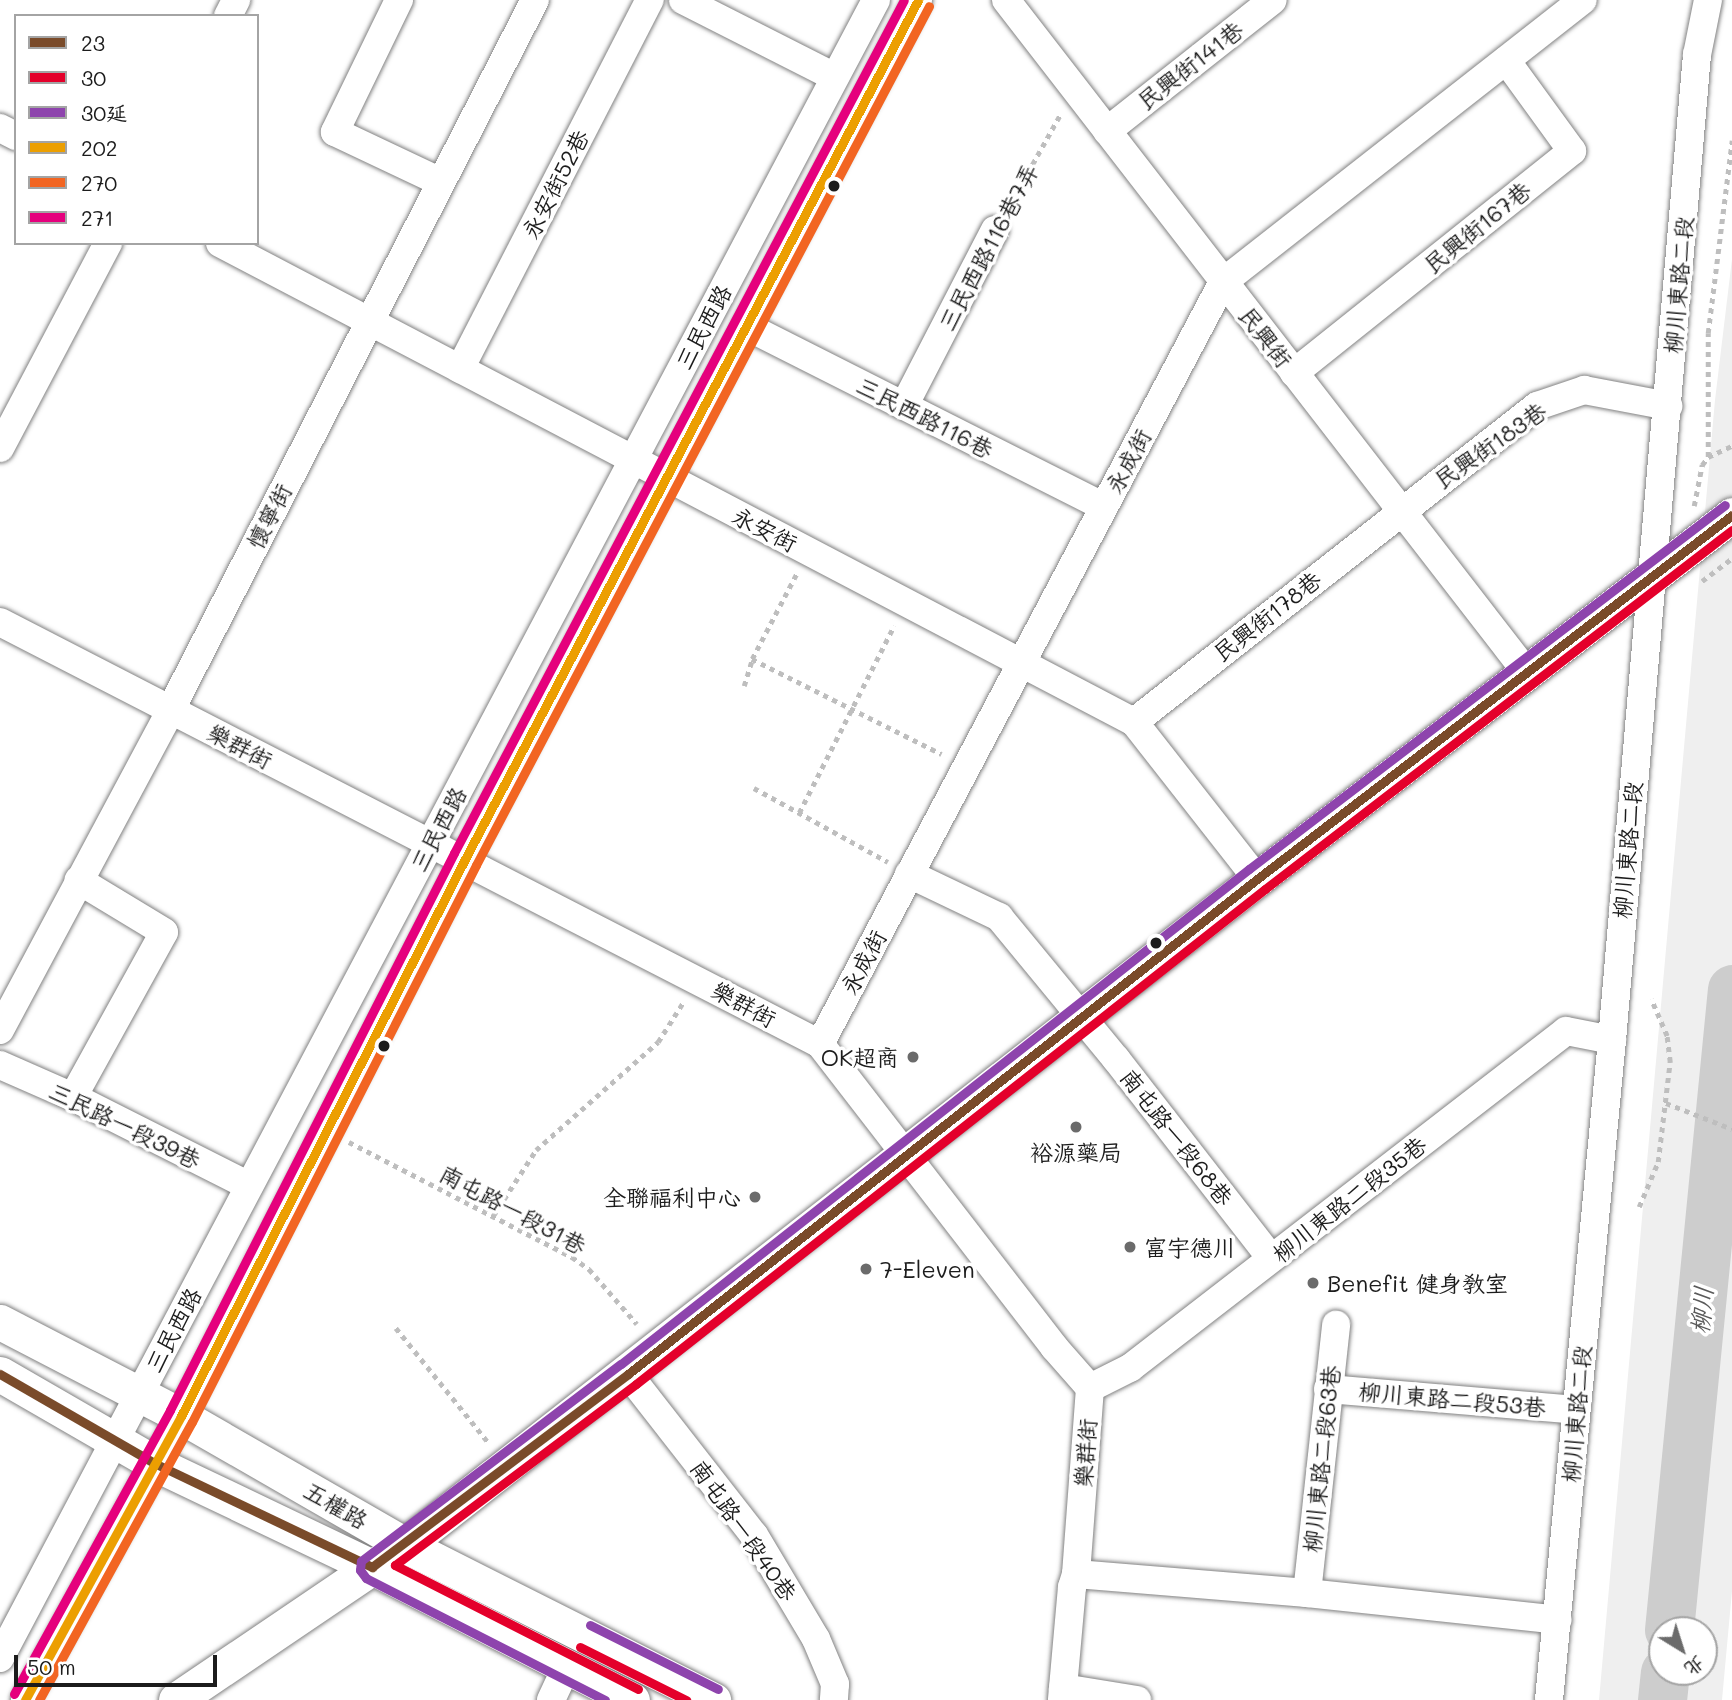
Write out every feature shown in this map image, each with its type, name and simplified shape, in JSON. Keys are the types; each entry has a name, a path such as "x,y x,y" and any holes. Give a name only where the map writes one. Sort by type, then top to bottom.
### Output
{"main road":[{"path":"176,1700 405,1545 660,1349 1257,879 1724,522"},
{"name":"五權路","path":"0,1322 181,1416 405,1545 713,1700"},
{"name":"五權路","path":"0,1374 155,1463 372,1567 632,1700"}],"street":[{"path":"399,0 335,132 441,182"},
{"name":"永安街52巷","path":"460,369 650,0"},
{"path":"683,0 835,77"},
{"name":"三民西路","path":"0,1658 876,0"},
{"name":"三民西路","path":"25,1700 181,1416 465,859 918,0"},
{"name":"民興街","path":"1006,0 1527,673"},
{"name":"民興街141巷","path":"1107,131 1273,0"},
{"name":"永成街","path":"820,1044 1223,282 1583,0"},
{"name":"柳川東路二段","path":"1549,1700 1612,1040 1637,725 1653,577 1698,55 1708,0"},
{"name":"懷寧街","path":"0,1030 170,710 441,182 528,2"},
{"name":"民興街167巷","path":"1294,373 1572,151 1506,60"},
{"name":"三民西路116巷7弄","path":"904,406 995,230"},
{"path":"0,449 107,245"},
{"name":"永安街","path":"224,245 1133,722 1257,879"},
{"name":"三民西路116巷","path":"746,326 1104,507"},
{"name":"民興街183巷","path":"1400,510 1537,406 1584,390 1668,406"},
{"name":"民興街178巷","path":"1133,722 1400,510"},
{"name":"樂群街","path":"0,622 820,1044 1054,1347 1090,1388 1076,1574 1072,1587 1062,1694"},
{"name":"南屯路一段68巷","path":"909,874 999,917 1271,1258"},
{"path":"73,1097 164,932 78,880"},
{"name":"柳川東路二段35巷","path":"1090,1388 1130,1368 1566,1031 1612,1040"},
{"name":"三民路一段39巷","path":"0,1065 73,1097 250,1186"},
{"name":"柳川東路二段63巷","path":"1307,1593 1336,1325"},
{"name":"南屯路一段40巷","path":"628,1374 754,1535 817,1639 835,1685 834,1700"},
{"name":"柳川東路二段53巷","path":"1328,1389 1576,1409"},
{"path":"1076,1574 1307,1593 1558,1620"},
{"path":"551,1700 567,1665"},
{"path":"1062,1694 1137,1700"}],"path":[{"name":"三民西路116巷7弄","path":"995,230 1075,89"},
{"path":"1732,140 1708,333 1708,457 1725,452 1732,446"},
{"path":"744,686 752,659 809,551"},
{"path":"1711,574 1732,558"},
{"path":"799,813 906,602"},
{"path":"752,659 968,768"},
{"path":"754,788 909,874"},
{"path":"492,1216 536,1150 658,1042 697,980"},
{"path":"1639,1207 1658,1162 1670,1062 1668,1036 1651,999"},
{"path":"1665,1103 1732,1129"},
{"name":"南屯路一段31巷","path":"327,1130 572,1257 589,1269 660,1349"},
{"path":"396,1328 507,1466"}],"shaded area":[{"path":"1732,259 1732,1591 1722,1700 1599,1700 1715,400"}],"waterway":[{"name":"柳川","path":"1670,1616 1732,989"},
{"name":"柳川","path":"1662,1700 1664,1686"}],"transit line":[{"name":"271","path":"14,1694 170,1410 454,853 904,0"},
{"name":"202","path":"25,1700 181,1416 465,859 918,0"},
{"name":"270","path":"39,1700 192,1422 476,865 929,6"},
{"name":"30延","path":"605,1700 366,1578 360,1570 361,1561 621,1364 1249,869 1725,505"},
{"name":"23","path":"0,1374 154,1463 372,1567 628,1374 1257,879 1732,515"},
{"name":"30","path":"638,1689 395,1565 636,1384 1265,889 1732,530"},
{"name":"30延","path":"590,1625 718,1689"},
{"name":"30","path":"580,1647 686,1700"}],"place":[{"name":"OK超商","path":"913,1057"},
{"name":"裕源藥局","path":"1076,1127"},
{"name":"全聯福利中心","path":"755,1197"},
{"name":"富宇德川","path":"1130,1247"},
{"name":"7-Eleven","path":"866,1269"},
{"name":"Benefit 健身教室","path":"1313,1283"}]}
